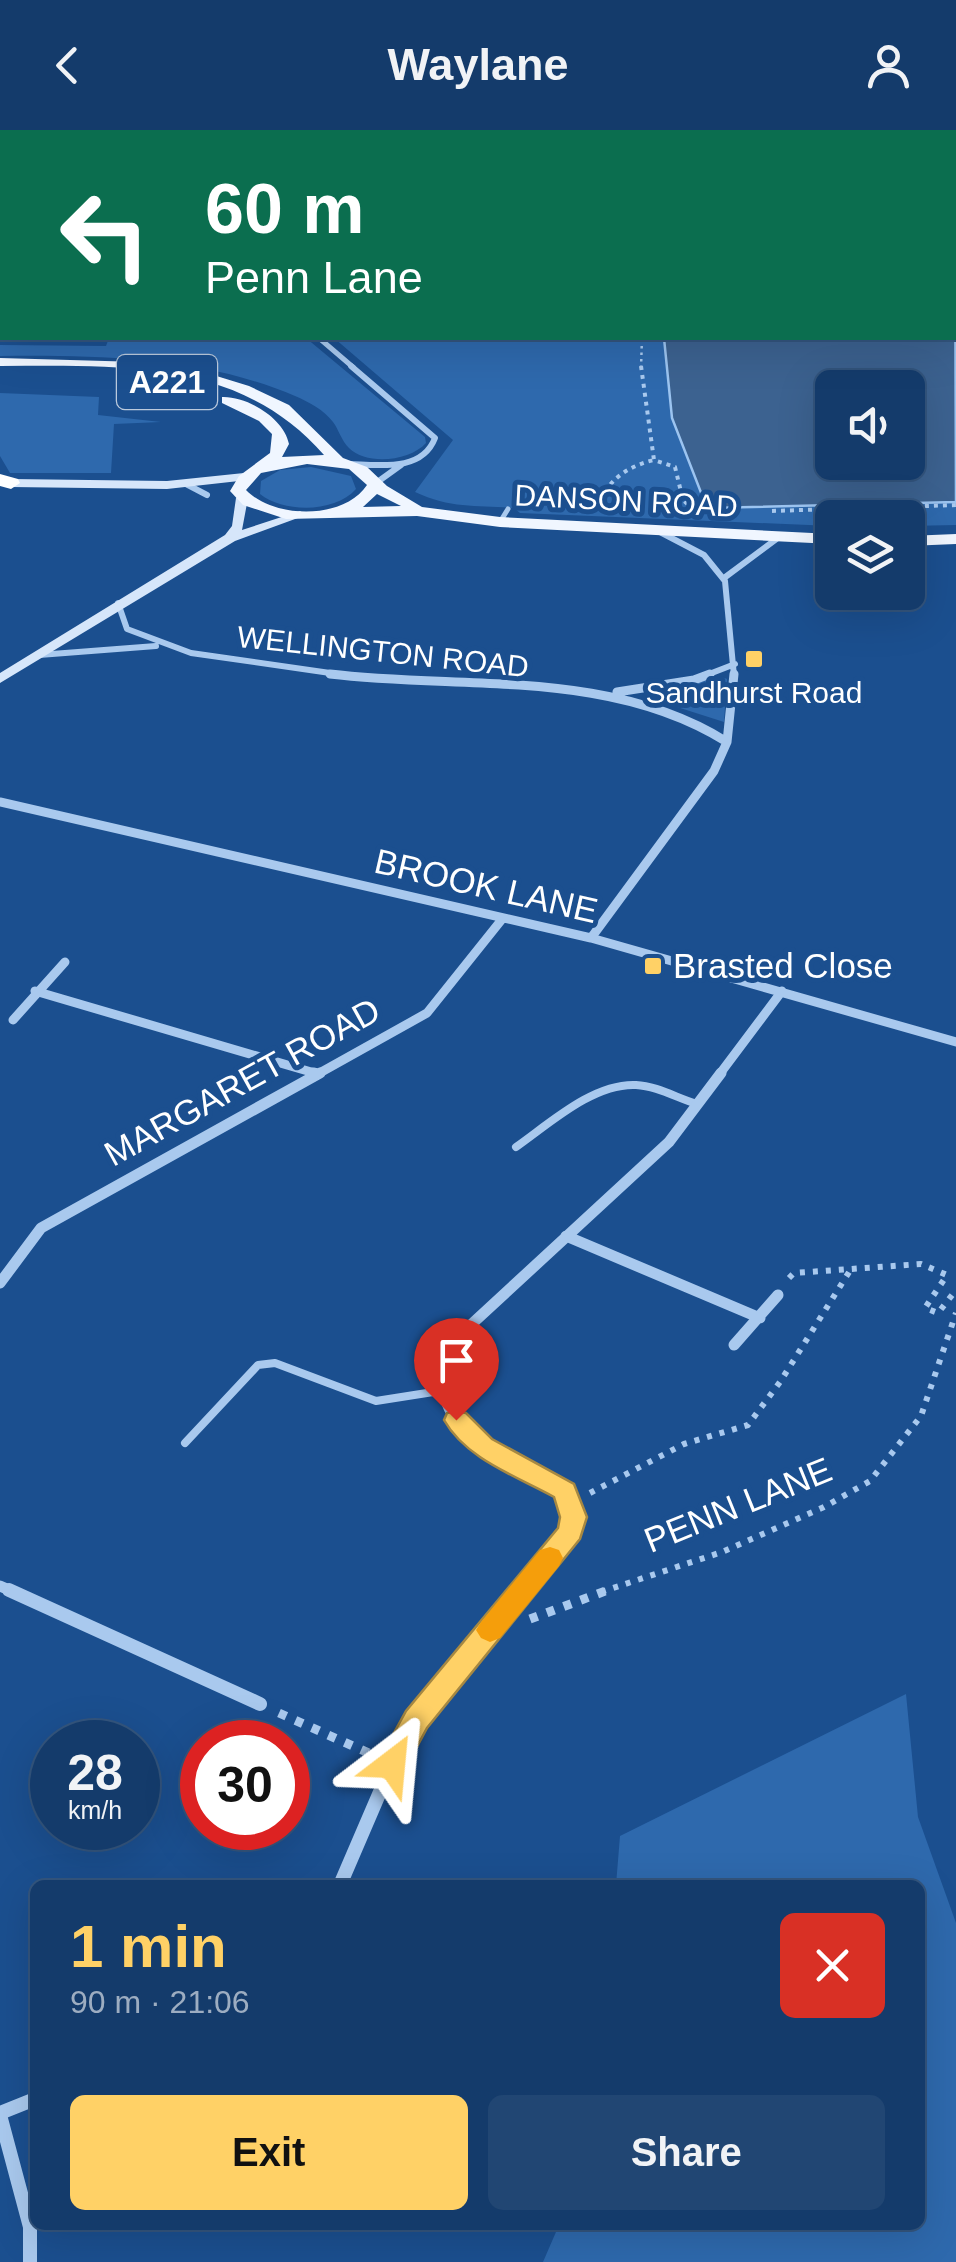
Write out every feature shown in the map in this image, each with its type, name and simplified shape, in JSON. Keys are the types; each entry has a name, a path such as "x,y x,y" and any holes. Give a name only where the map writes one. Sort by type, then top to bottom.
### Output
{"main road":[{"name":"A221","path":"0,362 92,363 201,378 276,403 343,463"},
{"name":"A221","path":"0,371 152,379 231,402 259,416 281,434 284,443 280,455 265,466"},
{"path":"242,498 238,490 244,477 265,466 300,460 343,463"},
{"name":"DANSON ROAD","path":"343,463 364,471 376,484 417,511"},
{"path":"336,512 365,500 376,484"},
{"name":"DANSON ROAD","path":"242,498 262,509 300,515 417,511 504,515 658,531 815,538"},
{"path":"925,540 956,539"}],"street":[{"path":"321,340 435,438 434,448 426,455 401,465 343,463"},
{"path":"376,484 401,465"},
{"path":"4,482 186,484 244,477"},
{"path":"186,484 192,491 207,495"},
{"path":"230,538 238,526 242,498"},
{"path":"0,679 118,603 230,538 300,515"},
{"path":"591,938 714,771 728,742 734,664 724,578 704,555 658,531"},
{"path":"724,578 779,537"},
{"path":"118,603 127,629 157,646"},
{"name":"WELLINGTON ROAD","path":"38,655 157,646 390,680 606,694 678,712 728,742"},
{"name":"WELLINGTON ROAD","path":"606,694 694,680 734,664"},
{"name":"BROOK LANE","path":"0,802 591,938 956,1042"},
{"name":"MARGARET ROAD","path":"0,1284 41,1228 426,1014 502,918"},
{"path":"12,1020 65,962"},
{"path":"36,991 318,1074"},
{"path":"342,1880 392,1764 440,1690 570,1532 572,1502 552,1480 482,1446 456,1420 444,1371 462,1333 669,1142 782,991"},
{"path":"566,1236 760,1318"},
{"path":"734,1346 778,1295"},
{"path":"0,1586 260,1704"},
{"path":"30,2101 0,2114 30,2227 30,2262"}],"lane":[{"path":"516,1147 578,1106 619,1086 638,1086 696,1104"},
{"path":"184,1443 258,1365 275,1363 376,1402 446,1390"}],"path":[{"path":"642,340 641,370 654,460"},
{"path":"596,519 599,497 614,481 636,466 654,460 675,466 684,500 701,512"},
{"path":"760,511 956,505"},
{"path":"778,1295 782,1283 794,1273 922,1264 947,1275 925,1308 938,1313 956,1290"},
{"path":"572,1502 684,1444 748,1425 780,1382 851,1269"},
{"name":"PENN LANE","path":"505,1614 528,1620 650,1574 722,1552 824,1507 870,1481 921,1416 956,1313"},
{"path":"260,1704 392,1764"}],"shaded area":[{"path":"108,340 308,340 425,437 426,443 410,454 388,459 357,454 321,410 295,396 225,373 112,358 0,356 0,345 106,346"},
{"path":"336,340 956,340 956,525 925,526 925,500 815,500 815,525 520,513 514,508 441,501 415,492 453,440"},
{"path":"664,340 955,340 956,502 815,500 815,505 707,508 672,418"},
{"path":"0,393 99,397 98,415 161,422 114,424 111,473 10,473 0,456"},
{"path":"311,467 351,476 356,489 336,503 309,508 282,505 260,494 261,481 280,470"},
{"path":"727,679 724,722 652,699 653,694"},
{"path":"906,1694 918,1817 956,1923 956,2262 543,2262 557,2230 925,2230 925,1880 616,1880 620,1836"}],"slow traffic":[{"path":"490,1630 550,1558"}],"place":[{"name":"Sandhurst Road","path":"754,659"},
{"name":"Brasted Close","path":"653,966"}],"route":[{"path":"392,1764 417,1720 570,1532 574,1517 572,1502 552,1480 482,1446 456,1420"}]}
